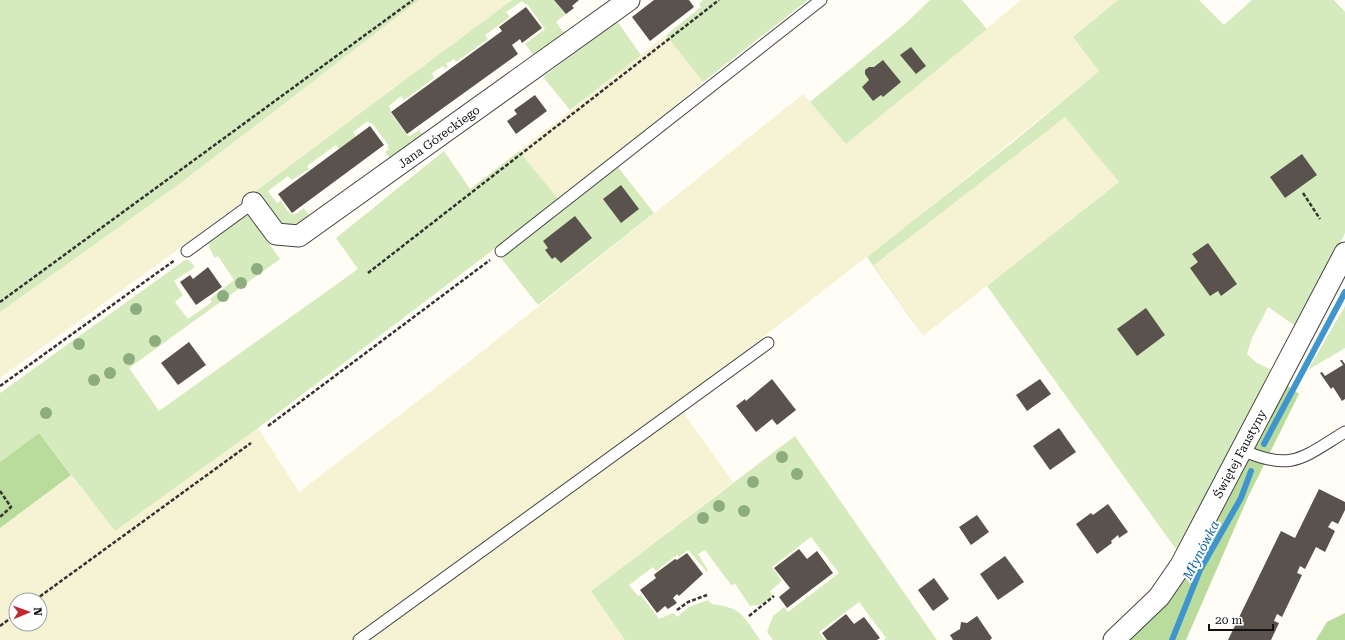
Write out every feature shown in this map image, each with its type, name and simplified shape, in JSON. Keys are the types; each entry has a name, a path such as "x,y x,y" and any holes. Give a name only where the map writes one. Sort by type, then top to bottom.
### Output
{"street":[{"name":"Jana Góreckiego","path":"253,203 276,234 299,236 629,0"},
{"name":"Świętej Faustyny","path":"1114,640 1159,597 1181,565 1345,253"}],"lane":[{"path":"501,251 821,0"},
{"path":"187,251 253,203"},
{"path":"359,640 768,344"},
{"path":"1242,450 1272,461 1291,460 1311,452 1345,432"}],"path":[{"path":"0,302 413,0"},
{"path":"368,273 719,0"},
{"path":"1303,193 1320,219"},
{"path":"0,386 187,251"},
{"path":"268,426 501,251"},
{"path":"47,592 251,443"},
{"path":"0,491 11,507 0,517"},
{"path":"677,610 688,602 707,595"},
{"path":"749,616 774,596"}],"shaded area":[{"path":"419,0 512,0 157,265 0,378 0,312 178,185"},
{"path":"1021,0 1118,0 1073,37 1099,71 913,221 677,404 733,482 591,591 625,640 0,640 0,528 71,475 115,531 258,428 299,492 474,358 803,94 846,144"},
{"path":"666,35 703,82 613,158 559,200 519,151"},
{"path":"1065,116 1119,182 923,336 874,265"}],"green space":[{"path":"0,0 419,0 178,185 0,312"},
{"path":"512,0 554,0 566,14 556,22 564,33 534,56 525,44 545,29 527,4 522,1 506,12 510,17 485,35 488,39 456,62 454,59 446,64 448,67 445,69 443,66 432,73 434,78 404,100 401,96 389,106 391,110 390,112 408,136 419,130 425,137 391,159 385,152 389,149 387,147 389,146 372,123 370,124 368,121 353,132 356,137 339,149 336,145 307,166 309,169 292,180 288,176 268,191 277,203 281,201 290,214 292,213 294,215 304,208 312,219 303,227 281,224 256,191"},
{"path":"703,0 808,0 703,82 666,35 701,7 699,4"},
{"path":"930,0 962,0 987,29 846,144 810,102 905,24"},
{"path":"1118,0 1199,0 1224,25 1252,0 1334,0 1345,12 1345,233 1297,327 1268,307 1252,338 1247,354 1257,363 1274,371 1178,552 987,286 1119,182 1065,117 874,265 923,336 867,257 1012,143 1099,71 1073,37"},
{"path":"617,21 641,55 570,110 543,77"},
{"path":"444,151 470,189 519,151 559,200 258,428 115,531 39,433 0,462 0,393 185,260 189,260 195,267 174,281 183,295 175,302 188,319 212,302 210,299 234,280 218,256 215,258 209,247 209,243 248,214 280,259 129,368 159,411 358,269 336,238"},
{"path":"618,167 654,213 538,305 501,258"},
{"path":"1345,306 1345,348 1308,370"},
{"path":"1285,384 1299,394 1249,495 1186,640 1125,640"},
{"path":"39,433 71,475 0,528 0,462"},
{"path":"795,436 937,640 884,640 886,638 859,602 819,632 825,640 773,640 767,632 773,616 784,607 788,612 839,573 811,537 772,567 782,581 770,591 773,596 760,605 750,606 735,584 731,585 705,550 698,554 708,570 707,572 688,550 679,557 677,555 656,571 653,567 629,585 638,596 641,595 659,619 673,613 677,617 689,607 708,600 712,604 730,608 741,614 760,640 625,640 591,591"},
{"path":"1345,613 1345,640 1316,640 1327,622"}],"building":[{"path":"554,0 579,0 572,6 574,8 566,14"},
{"path":"654,0 689,0 694,7 650,41 632,17"},
{"path":"526,7 542,28 522,43 520,39 512,45 518,54 407,134 391,112 502,31 499,27"},
{"path":"911,47 926,66 916,74 900,55"},
{"path":"883,60 901,82 883,97 881,95 873,101 862,87 869,80 865,74 865,70 869,67 874,67"},
{"path":"535,95 547,111 516,134 507,121 517,114 514,110"},
{"path":"370,126 384,145 292,213 278,194"},
{"path":"1302,154 1317,175 1285,198 1270,177"},
{"path":"621,185 639,209 621,223 603,199"},
{"path":"575,216 592,238 561,263 555,257 552,259 545,250 548,248 543,241"},
{"path":"1208,243 1237,284 1221,296 1218,291 1210,296 1190,268 1198,262 1192,254"},
{"path":"208,267 222,287 196,305 180,282 190,275 193,279"},
{"path":"1146,308 1165,335 1137,356 1117,329"},
{"path":"189,342 206,365 178,385 161,363"},
{"path":"1340,360 1342,360 1345,364 1345,399 1342,401 1333,387 1331,389 1320,373 1322,372 1325,376 1343,365"},
{"path":"772,379 796,410 777,425 772,419 756,432 736,406 745,399 746,401"},
{"path":"1040,379 1051,394 1027,411 1016,395"},
{"path":"1059,428 1076,452 1050,470 1033,446"},
{"path":"1319,489 1345,502 1345,510 1338,524 1332,521 1328,527 1335,531 1325,552 1316,547 1305,569 1300,566 1297,573 1302,575 1282,617 1277,614 1274,621 1279,623 1271,640 1228,640 1281,531 1295,538"},
{"path":"1108,504 1128,532 1119,538 1118,535 1111,541 1112,543 1097,554 1076,524 1091,513 1093,515"},
{"path":"977,515 989,532 971,545 959,527"},
{"path":"799,549 807,559 817,551 833,573 787,608 779,597 790,588 774,568"},
{"path":"687,553 703,574 679,596 677,594 673,598 677,603 668,609 665,606 657,613 640,590 656,578 654,575 656,573 675,559 677,560"},
{"path":"1005,556 1024,582 998,600 980,574"},
{"path":"934,578 949,599 933,611 918,590"},
{"path":"846,614 854,624 864,617 880,638 877,640 827,640 822,633"},
{"path":"977,616 992,638 990,640 953,640 950,635 960,629 961,622 967,623"}],"waterway":[{"name":"Młynówka","path":"1264,444 1345,292"},
{"name":"Młynówka","path":"1172,640 1200,570 1241,498 1251,471"}]}
